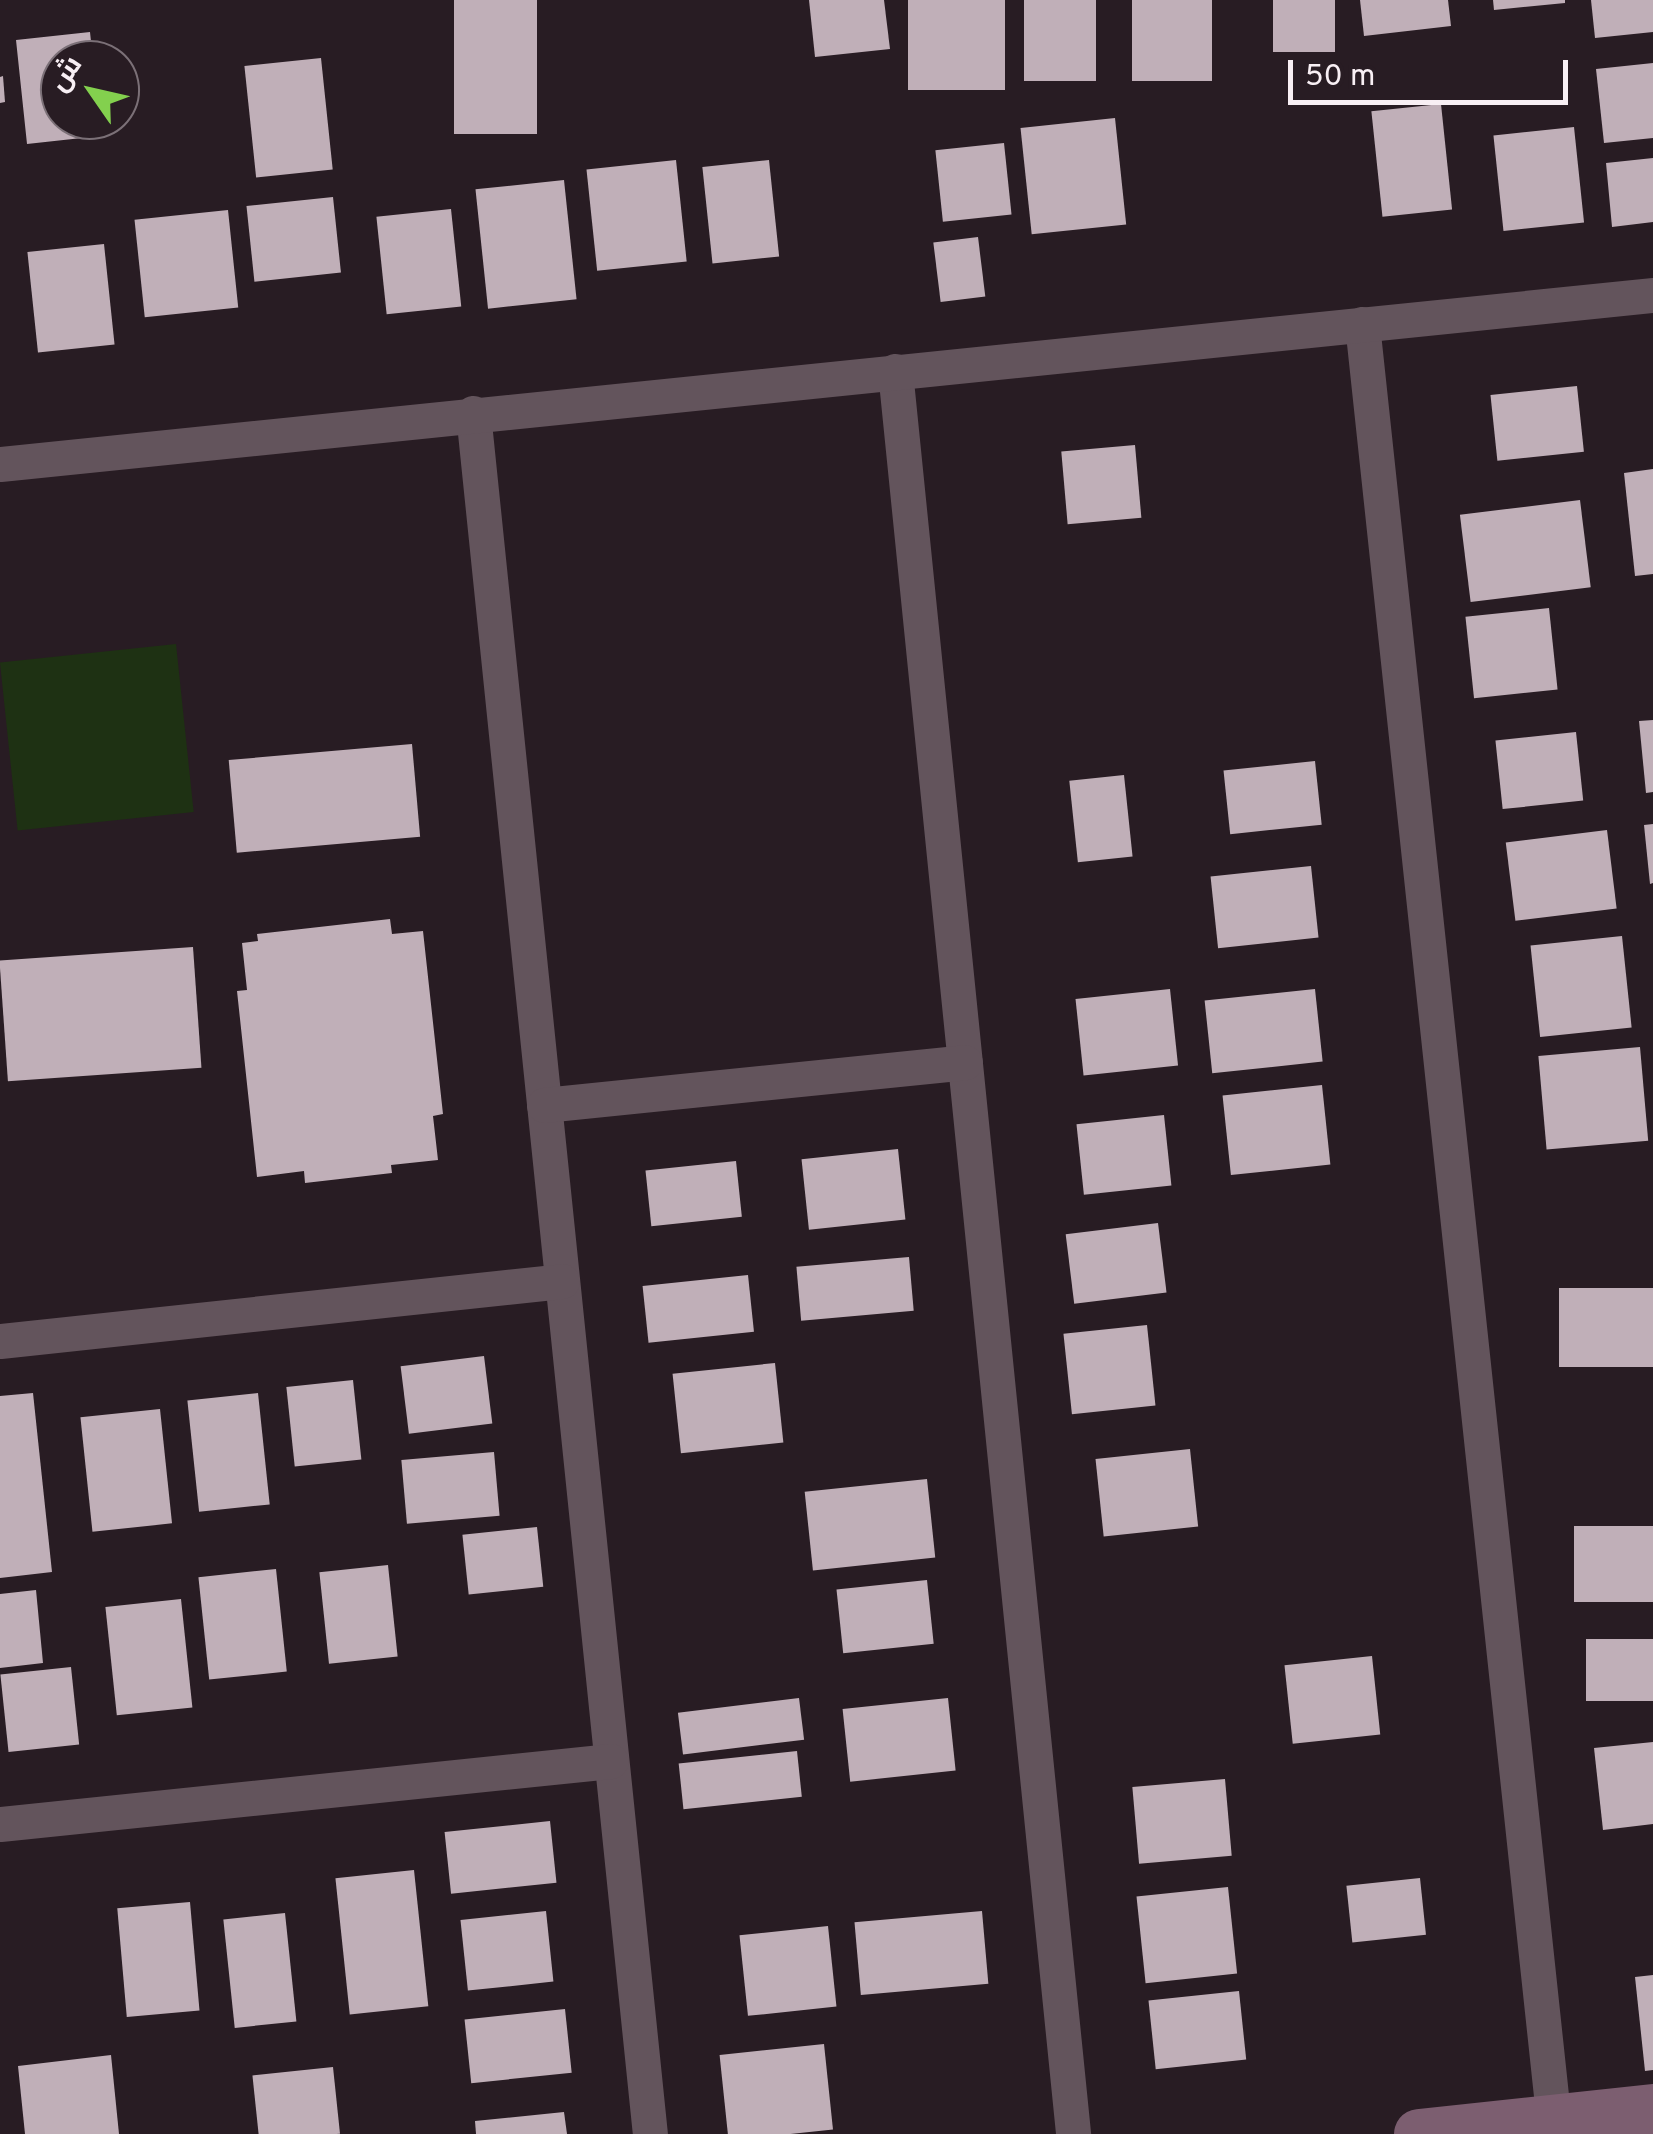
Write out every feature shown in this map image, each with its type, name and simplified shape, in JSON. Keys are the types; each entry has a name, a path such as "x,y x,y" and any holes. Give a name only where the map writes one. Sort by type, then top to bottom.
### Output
{"street":[{"path":"0,464 1653,294"},
{"path":"1362,324 1554,2127"},
{"path":"895,371 1073,2134"},
{"path":"473,414 650,2134"},
{"path":"544,1105 965,1062"},
{"path":"0,1341 562,1281"},
{"path":"0,1824 611,1761"},
{"path":"1419,2134 1554,2127 1653,2109"}],"green space":[{"path":"176,644 194,812 18,831 0,662"}],"building":[{"path":"454,0 537,0 537,134 454,134"},
{"path":"809,0 884,0 890,49 815,57"},
{"path":"908,0 1005,0 1005,90 908,90"},
{"path":"1024,0 1096,0 1096,81 1024,81"},
{"path":"1132,0 1212,0 1212,81 1132,81"},
{"path":"1273,0 1335,0 1335,52 1273,52"},
{"path":"1360,0 1448,0 1451,26 1364,36"},
{"path":"1493,0 1565,0 1565,3 1494,10"},
{"path":"1591,0 1653,0 1653,32 1595,38"},
{"path":"90,32 91,40 40,40 40,140 64,140 27,144 16,40"},
{"path":"321,58 333,169 256,177 244,66"},
{"path":"1653,63 1653,138 1604,143 1596,69"},
{"path":"3,76 5,102 0,103 0,77"},
{"path":"1441,104 1452,209 1382,217 1371,111"},
{"path":"1115,118 1126,224 1032,234 1021,128"},
{"path":"1574,127 1584,222 1503,231 1493,135"},
{"path":"1004,143 1012,215 943,222 935,150"},
{"path":"1653,158 1653,222 1612,227 1606,163"},
{"path":"676,160 687,261 597,271 586,169"},
{"path":"769,160 779,256 713,263 702,167"},
{"path":"564,180 577,299 488,309 475,189"},
{"path":"333,197 341,273 254,282 246,206"},
{"path":"451,209 461,306 387,314 376,217"},
{"path":"228,210 238,307 145,317 135,220"},
{"path":"978,237 985,297 941,302 933,242"},
{"path":"104,244 115,344 38,352 27,252"},
{"path":"1577,386 1584,452 1497,461 1490,395"},
{"path":"1135,445 1141,518 1068,524 1061,451"},
{"path":"1653,469 1653,574 1635,576 1624,473"},
{"path":"1580,500 1591,587 1471,602 1460,515"},
{"path":"1549,608 1558,690 1474,698 1465,617"},
{"path":"1653,720 1653,792 1646,793 1639,721"},
{"path":"1576,732 1583,801 1503,809 1495,740"},
{"path":"412,744 420,837 237,853 229,760"},
{"path":"1315,761 1322,825 1230,834 1224,771"},
{"path":"1124,775 1133,857 1078,862 1069,781"},
{"path":"1653,824 1653,883 1650,884 1644,825"},
{"path":"1607,830 1617,908 1515,921 1506,842"},
{"path":"1311,866 1319,938 1218,948 1211,877"},
{"path":"390,919 392,934 423,931 443,1114 433,1116 438,1160 391,1165 392,1173 305,1183 304,1171 257,1177 237,991 247,990 242,943 258,941 257,934"},
{"path":"1622,936 1632,1027 1540,1037 1531,946"},
{"path":"193,947 201,1068 8,1081 0,960"},
{"path":"1170,989 1178,1066 1084,1076 1076,999"},
{"path":"1315,989 1323,1062 1212,1073 1205,1001"},
{"path":"1640,1047 1648,1141 1547,1150 1538,1056"},
{"path":"1322,1085 1330,1165 1231,1175 1223,1095"},
{"path":"1164,1115 1171,1186 1084,1195 1076,1124"},
{"path":"898,1149 905,1220 809,1230 802,1159"},
{"path":"736,1161 742,1217 651,1226 645,1171"},
{"path":"1158,1223 1167,1292 1074,1304 1066,1234"},
{"path":"909,1257 914,1311 801,1321 796,1267"},
{"path":"748,1275 754,1332 649,1343 643,1286"},
{"path":"1559,1288 1653,1288 1653,1367 1559,1367"},
{"path":"1147,1325 1155,1406 1072,1414 1063,1334"},
{"path":"484,1356 492,1423 409,1434 401,1366"},
{"path":"775,1363 783,1443 681,1453 673,1374"},
{"path":"353,1380 361,1460 295,1467 286,1387"},
{"path":"33,1393 52,1572 0,1578 0,1396"},
{"path":"258,1393 270,1504 199,1512 187,1400"},
{"path":"160,1409 172,1523 92,1532 80,1417"},
{"path":"1190,1449 1198,1527 1104,1537 1096,1459"},
{"path":"494,1452 500,1516 407,1524 401,1460"},
{"path":"927,1479 935,1558 813,1570 805,1492"},
{"path":"1574,1526 1653,1526 1653,1602 1574,1602"},
{"path":"537,1527 543,1587 469,1595 462,1535"},
{"path":"388,1565 398,1656 329,1664 319,1572"},
{"path":"276,1569 287,1671 209,1680 198,1577"},
{"path":"927,1580 934,1644 843,1653 836,1590"},
{"path":"36,1590 43,1663 0,1668 0,1594"},
{"path":"181,1599 192,1707 117,1715 105,1607"},
{"path":"1586,1639 1653,1639 1653,1701 1586,1701"},
{"path":"1372,1656 1380,1735 1293,1744 1284,1665"},
{"path":"71,1667 79,1745 9,1752 0,1674"},
{"path":"799,1698 804,1740 683,1755 678,1713"},
{"path":"948,1698 956,1771 850,1782 843,1709"},
{"path":"1653,1742 1653,1824 1603,1830 1594,1748"},
{"path":"797,1751 802,1797 683,1809 679,1763"},
{"path":"1225,1779 1232,1856 1139,1864 1132,1787"},
{"path":"550,1821 556,1883 451,1894 445,1832"},
{"path":"414,1870 428,2006 350,2015 335,1878"},
{"path":"1420,1878 1426,1935 1352,1942 1346,1886"},
{"path":"1228,1887 1237,1974 1146,1983 1137,1897"},
{"path":"190,1902 199,2011 127,2017 117,1908"},
{"path":"546,1911 553,1982 468,1991 460,1920"},
{"path":"982,1911 988,1984 861,1995 854,1922"},
{"path":"285,1913 296,2021 235,2028 223,1919"},
{"path":"828,1926 836,2007 748,2016 739,1935"},
{"path":"1653,1975 1653,2070 1645,2071 1635,1977"},
{"path":"1239,1991 1246,2060 1156,2069 1148,2001"},
{"path":"565,2009 572,2073 471,2083 465,2020"},
{"path":"824,2044 833,2130 728,2134 720,2055"},
{"path":"111,2055 119,2134 25,2134 18,2066"},
{"path":"333,2067 340,2134 259,2134 252,2075"},
{"path":"564,2112 567,2134 476,2134 475,2121"}]}
